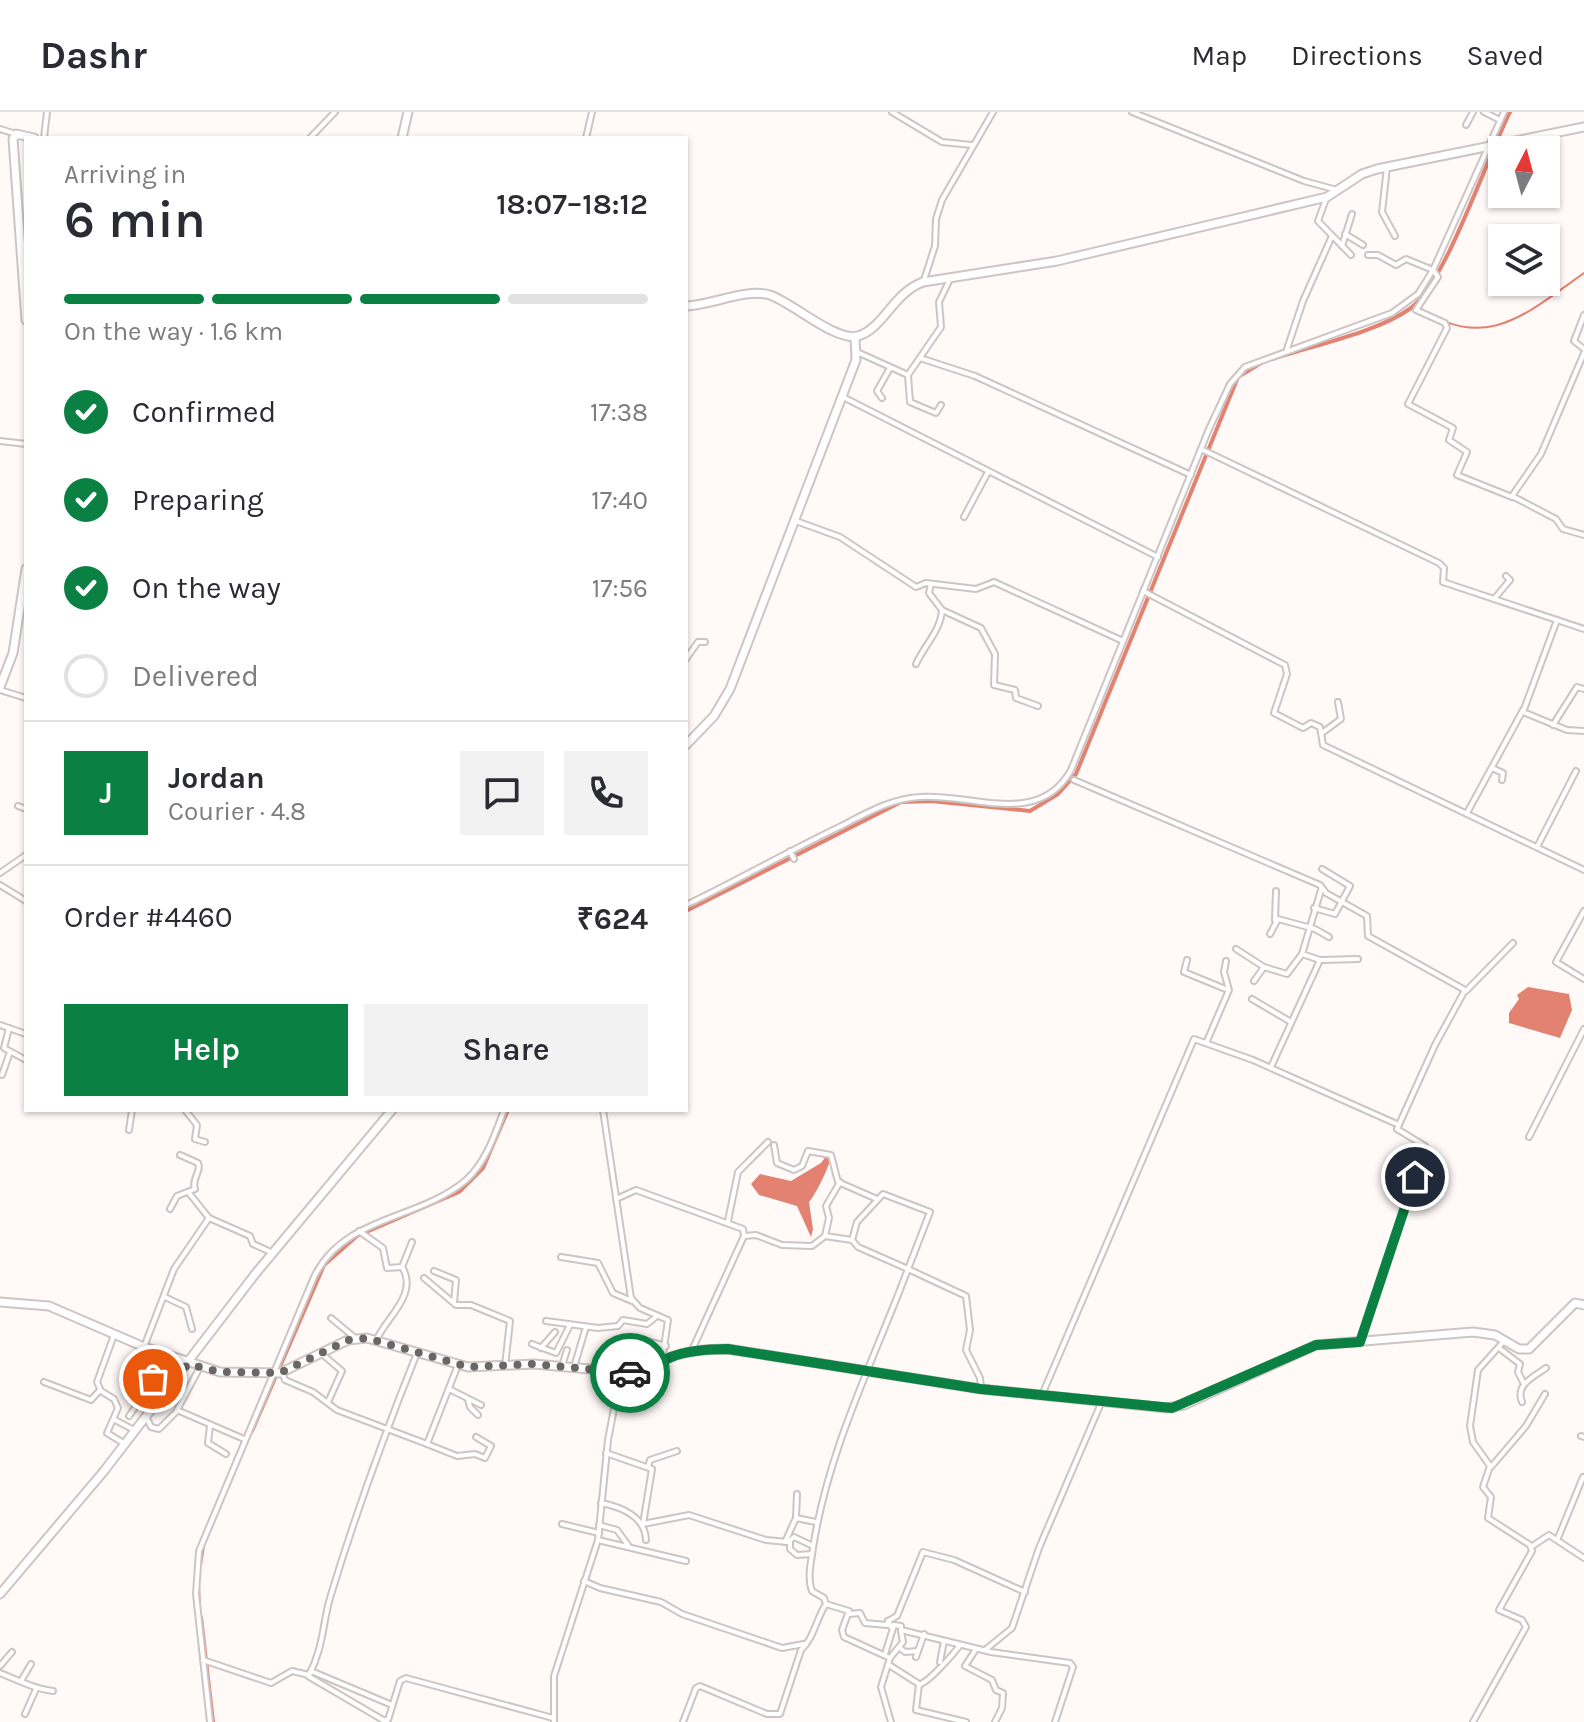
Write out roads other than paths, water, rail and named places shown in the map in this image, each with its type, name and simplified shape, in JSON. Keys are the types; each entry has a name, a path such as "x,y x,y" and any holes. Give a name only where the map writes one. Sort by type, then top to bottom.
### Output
{"street":[{"path":"44,136 47,112"},
{"path":"312,136 335,112"},
{"path":"402,136 408,112"},
{"path":"586,136 592,112"},
{"path":"892,112 936,140 972,145"},
{"path":"923,282 935,246 937,213 993,112"},
{"path":"1132,112 1293,177 1337,190"},
{"path":"1466,125 1473,112"},
{"path":"1484,112 1500,120"},
{"path":"1494,136 1504,112"},
{"path":"1544,136 1584,127"},
{"path":"0,129 25,136"},
{"path":"16,134 13,139 24,265"},
{"path":"688,306 768,294 839,333 855,337 868,332 899,295 923,282 1072,258 1327,197 1362,174 1387,167 1488,148"},
{"path":"1488,153 1418,306 1417,311 1447,326 1408,404 1453,428 1449,440 1467,452 1457,475 1512,497 1556,519 1562,528 1584,535"},
{"path":"1387,167 1382,212 1395,236"},
{"path":"1327,197 1317,219 1351,255"},
{"path":"1342,246 1352,214"},
{"path":"1345,234 1363,245"},
{"path":"1286,350 1303,301 1332,236"},
{"path":"1368,255 1378,255 1396,265 1406,259 1435,273"},
{"path":"688,904 900,800 931,796 1018,805 1044,796 1058,787 1071,770 1123,641 1147,593 1191,475 1205,452 1237,374 1260,359 1396,311 1418,294 1435,273"},
{"path":"941,405 936,413 910,402 908,375 941,327 939,302 952,275"},
{"path":"1512,497 1522,477 1541,454 1584,351 1574,341 1584,315"},
{"path":"688,743 714,716 730,689 857,351 855,337"},
{"path":"857,351 908,375"},
{"path":"920,358 975,376 1191,475"},
{"path":"882,398 877,391 890,368"},
{"path":"840,396 1158,557"},
{"path":"0,441 24,444"},
{"path":"1205,452 1439,563 1444,568 1443,582 1584,629"},
{"path":"964,517 988,472"},
{"path":"793,520 840,537 916,587 931,584 976,589 994,582 1123,641"},
{"path":"1494,599 1510,580 1506,576"},
{"path":"931,584 929,593 942,610 981,628 995,654 994,685 1015,690 1016,698 1038,706"},
{"path":"1147,593 1285,665 1287,674 1274,713 1303,728 1311,723 1318,725 1323,745 1584,870"},
{"path":"24,603 0,689 24,697"},
{"path":"916,664 929,636 940,624 942,610"},
{"path":"1467,813 1523,710 1557,620"},
{"path":"688,656 698,642 705,642"},
{"path":"1553,725 1577,687 1584,689"},
{"path":"1322,733 1341,719 1338,702"},
{"path":"1523,710 1527,715 1553,725 1571,731 1584,731"},
{"path":"1492,768 1503,773 1502,780"},
{"path":"1537,847 1576,771"},
{"path":"1074,780 1320,885 1302,954 1287,974 1264,967 1236,949"},
{"path":"18,806 24,808"},
{"path":"0,873 24,856"},
{"path":"1314,908 1335,914 1349,883 1322,869"},
{"path":"0,885 24,900"},
{"path":"1321,890 1367,916 1368,936 1466,991"},
{"path":"1270,934 1275,921 1276,891"},
{"path":"1584,911 1556,963 1584,979"},
{"path":"1275,921 1329,937"},
{"path":"1360,1342 1425,1146 1397,1131 1399,1125 1435,1045 1466,991 1513,943"},
{"path":"1302,954 1320,960 1358,959"},
{"path":"1187,960 1184,972 1229,990"},
{"path":"1271,1068 1320,960"},
{"path":"1207,1041 1229,990 1223,969 1226,961"},
{"path":"1254,981 1264,967"},
{"path":"1252,999 1292,1023"},
{"path":"0,1025 24,1033"},
{"path":"9,1028 4,1047 24,1059"},
{"path":"1529,1137 1584,1029"},
{"path":"1041,1397 1192,1041 1196,1038 1207,1041 1399,1125"},
{"path":"2,1075 10,1052"},
{"path":"129,1130 132,1112"},
{"path":"187,1112 197,1125 195,1139 205,1142"},
{"path":"0,1594 87,1492 273,1253 390,1112"},
{"path":"210,1722 196,1594 199,1551 322,1261 359,1231 442,1195 467,1179 487,1151 503,1112"},
{"path":"603,1112 632,1301"},
{"path":"728,1221 738,1172 768,1142"},
{"path":"774,1145 777,1163 794,1170 802,1166 808,1151 831,1155 840,1182 877,1199"},
{"path":"170,1209 177,1196 195,1189 200,1166 180,1155"},
{"path":"744,1236 756,1235 782,1245 812,1246 825,1236 829,1218 826,1206 840,1182"},
{"path":"616,1199 636,1190 741,1227 744,1236 692,1350"},
{"path":"189,1193 209,1218 250,1236 253,1244 273,1253"},
{"path":"852,1240 857,1222 885,1194 930,1212 831,1462 816,1522 811,1588 826,1604 849,1614 860,1613 865,1623 887,1625 897,1616 923,1552 954,1560 1025,1592"},
{"path":"144,1347 174,1269 209,1218"},
{"path":"359,1231 383,1248 387,1268 402,1267"},
{"path":"825,1236 852,1240 858,1247 966,1296 970,1330 966,1350 980,1378 981,1389"},
{"path":"377,1339 383,1326 395,1316 403,1296 406,1278 402,1267 412,1242"},
{"path":"561,1257 598,1263 613,1293 669,1322 662,1362"},
{"path":"434,1271 456,1280 454,1303"},
{"path":"424,1278 454,1303 471,1305 510,1321 505,1366"},
{"path":"165,1297 186,1307 192,1329"},
{"path":"0,1302 49,1306 114,1335 200,1367 276,1373 355,1338 377,1339 458,1365 479,1368 548,1365 643,1373 692,1350 728,1349 1041,1397 1181,1406 1316,1345 1473,1332 1505,1338 1519,1349 1529,1349 1575,1303 1584,1305"},
{"path":"546,1321 611,1327 623,1320 644,1324 658,1315"},
{"path":"331,1318 355,1338"},
{"path":"532,1344 557,1352 570,1325"},
{"path":"574,1367 586,1327"},
{"path":"541,1348 555,1332"},
{"path":"114,1335 97,1381 100,1389 116,1401 118,1413 107,1433 125,1444"},
{"path":"1490,1469 1471,1437 1470,1426 1478,1370 1505,1338"},
{"path":"632,1356 636,1345 644,1340 666,1346"},
{"path":"1499,1348 1520,1364 1518,1372 1524,1384"},
{"path":"562,1366 567,1350"},
{"path":"548,1365 550,1352"},
{"path":"310,1674 325,1636 330,1599 386,1430 417,1353"},
{"path":"322,1354 342,1371 327,1402"},
{"path":"427,1444 458,1365"},
{"path":"146,1416 151,1427 159,1429 177,1410 200,1367"},
{"path":"1522,1402 1519,1393 1524,1384 1546,1368"},
{"path":"133,1372 169,1386"},
{"path":"310,1674 383,1720 388,1720 400,1681 406,1678 554,1720 554,1676 598,1540 606,1453 621,1372"},
{"path":"276,1373 337,1410 457,1456 475,1454 485,1458 491,1446 476,1437"},
{"path":"129,1416 155,1379"},
{"path":"44,1382 91,1400 100,1389"},
{"path":"449,1389 481,1405"},
{"path":"1531,1547 1488,1518 1491,1499 1483,1485 1490,1469 1526,1426 1545,1394"},
{"path":"468,1399 470,1407 478,1415"},
{"path":"988,1651 1010,1631 1039,1548 1102,1401"},
{"path":"177,1410 244,1439"},
{"path":"115,1420 135,1430"},
{"path":"210,1426 208,1443 226,1454"},
{"path":"648,1467 650,1460 677,1451"},
{"path":"606,1453 648,1467 652,1474 643,1525 646,1540"},
{"path":"1558,1538 1583,1477"},
{"path":"785,1542 796,1518 797,1494"},
{"path":"601,1503 631,1513 643,1525"},
{"path":"643,1525 689,1515 766,1540 785,1542 791,1537"},
{"path":"796,1518 816,1522"},
{"path":"562,1524 599,1533"},
{"path":"599,1525 617,1530 628,1545"},
{"path":"1531,1547 1546,1536 1558,1538 1584,1558"},
{"path":"791,1537 813,1546"},
{"path":"791,1537 790,1549 797,1555 812,1554"},
{"path":"598,1540 686,1561"},
{"path":"1473,1722 1526,1627 1522,1620 1499,1610 1531,1555 1531,1547"},
{"path":"584,1581 600,1588 661,1602 682,1614 782,1648 808,1643"},
{"path":"683,1722 696,1688 700,1686 778,1715 801,1650 808,1643 813,1625 826,1604"},
{"path":"849,1614 842,1630 844,1637 887,1656"},
{"path":"887,1656 900,1648 904,1639 901,1626 891,1627 888,1621"},
{"path":"890,1720 881,1687 889,1665 887,1656 894,1625"},
{"path":"901,1630 976,1649 1072,1664 1055,1722"},
{"path":"900,1648 917,1654 924,1634"},
{"path":"944,1641 934,1675 916,1690 915,1707 966,1722"},
{"path":"940,1663 960,1645"},
{"path":"976,1649 965,1666 992,1680 996,1690 1003,1693 1003,1705 995,1722"},
{"path":"0,1666 12,1652"},
{"path":"203,1660 271,1683 292,1671 310,1674 392,1705"},
{"path":"21,1681 31,1664"},
{"path":"889,1665 920,1686"},
{"path":"0,1673 36,1689 53,1691"},
{"path":"25,1714 36,1689"}],"waterway":[{"path":"1273,359 1380,325 1411,308 1438,273 1452,246 1510,112"},
{"path":"1414,304 1439,319 1462,327 1484,328 1524,314 1584,273"},
{"path":"688,910 901,802 931,801 1030,811 1058,794 1076,774 1238,377 1261,363"},
{"path":"252,1431 324,1265 357,1236 459,1192 483,1168 507,1112"},
{"path":"200,1565 203,1546"},
{"path":"198,1585 199,1608"},
{"path":"201,1617 213,1722"}]}
